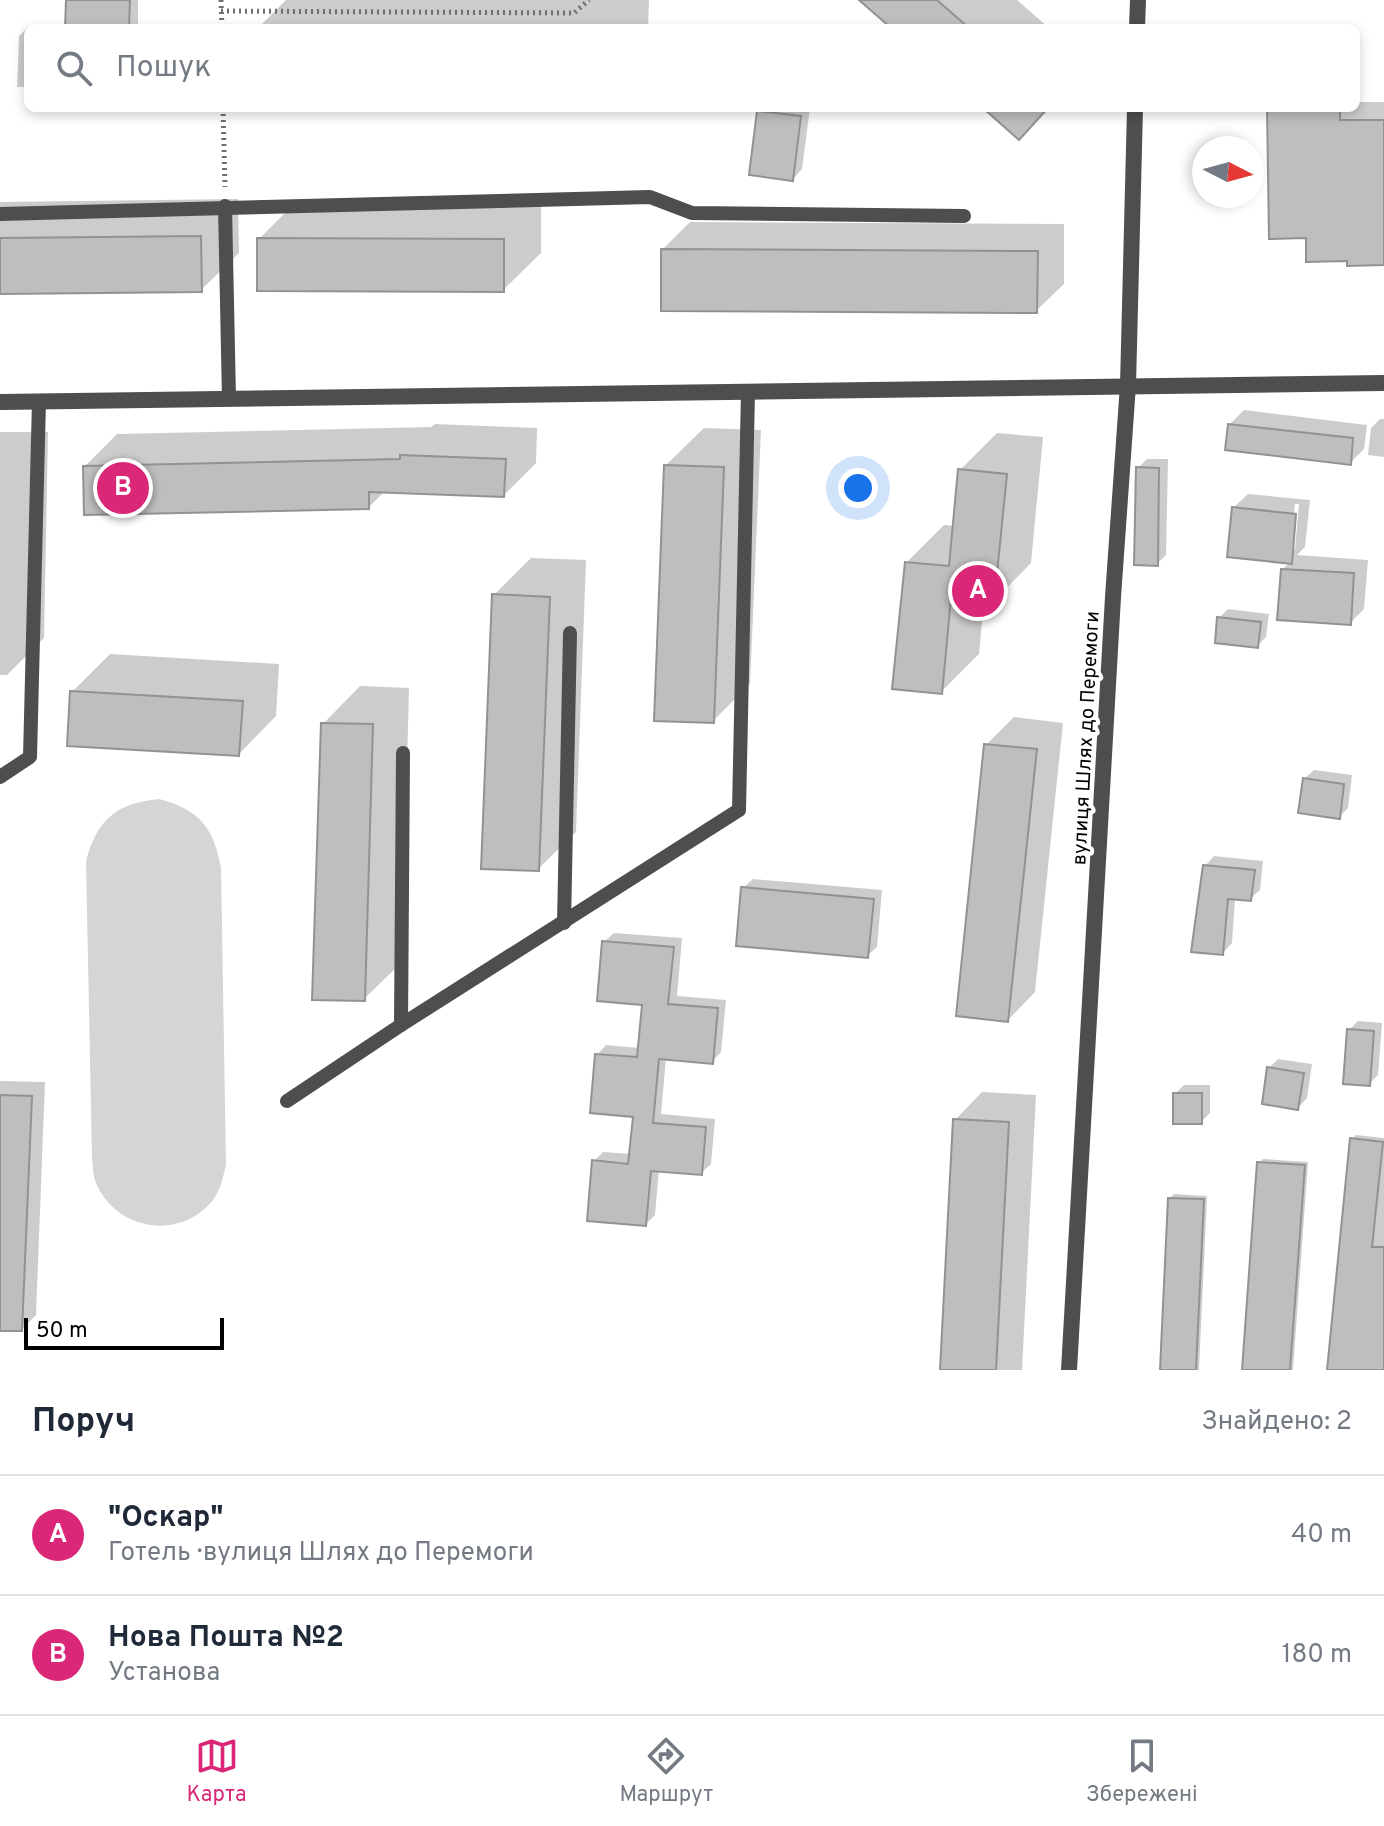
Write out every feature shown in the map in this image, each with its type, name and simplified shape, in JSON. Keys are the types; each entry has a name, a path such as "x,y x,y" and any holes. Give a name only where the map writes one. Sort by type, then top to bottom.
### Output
{"street":[{"path":"1137,24 1138,0"},
{"name":"вулиця Шлях до Перемоги","path":"1069,1370 1128,385 1135,112"},
{"path":"0,402 1384,383"}],"lane":[{"path":"0,214 650,197 692,213 964,216"},
{"path":"225,206 229,399"},
{"path":"287,1101 739,810 748,392"},
{"path":"0,777 30,757 39,401"},
{"path":"564,923 570,633"},
{"path":"401,1025 403,753"}],"path":[{"path":"221,0 222,24"},
{"path":"221,11 574,13 589,0"},
{"path":"223,112 225,206"}],"shaded area":[{"path":"159,799 185,808 202,822 214,842 221,868 226,1165 213,1200 200,1213 184,1221 150,1225 118,1212 105,1199 94,1177 86,861 96,835 110,816 131,805"}],"building":[{"path":"66,0 130,0 129,24 65,24"},
{"path":"859,0 937,0 964,24 886,24"},
{"path":"757,112 801,116 793,181 749,175"},
{"path":"988,112 1044,112 1019,140"},
{"path":"1267,112 1340,112 1340,120 1384,120 1384,265 1347,266 1347,261 1306,262 1306,238 1269,239"},
{"path":"201,236 202,292 0,294 0,238"},
{"path":"257,238 504,239 504,292 257,291"},
{"path":"661,249 1038,251 1037,313 661,311"},
{"path":"1228,424 1353,438 1351,465 1225,450"},
{"path":"400,455 506,459 504,497 369,492 369,509 84,515 83,466 400,459"},
{"path":"664,465 724,467 714,723 654,721"},
{"path":"1136,467 1159,468 1158,566 1134,565"},
{"path":"958,469 1007,474 994,603 951,598 942,694 892,689 905,562 949,566"},
{"path":"1232,507 1296,514 1292,564 1227,557"},
{"path":"1281,569 1354,573 1351,625 1277,620"},
{"path":"492,594 550,597 539,871 481,869"},
{"path":"1217,617 1261,622 1258,648 1215,643"},
{"path":"70,691 243,701 239,756 67,746"},
{"path":"321,723 373,724 365,1001 312,1000"},
{"path":"984,744 1037,749 1008,1022 956,1016"},
{"path":"1303,778 1344,784 1340,819 1298,813"},
{"path":"1203,865 1255,870 1251,901 1228,899 1223,955 1191,952"},
{"path":"741,887 874,899 868,958 736,946"},
{"path":"602,941 674,947 668,1004 718,1008 713,1064 659,1059 653,1123 706,1127 702,1175 651,1171 646,1226 587,1221 592,1160 628,1164 633,1117 590,1113 595,1054 637,1057 642,1005 597,1001"},
{"path":"1347,1029 1374,1031 1370,1086 1343,1084"},
{"path":"1267,1067 1304,1073 1298,1110 1262,1104"},
{"path":"1173,1093 1202,1093 1202,1124 1173,1124"},
{"path":"0,1095 32,1096 22,1331 0,1331"},
{"path":"953,1119 1009,1122 996,1370 940,1370"},
{"path":"1350,1138 1383,1142 1372,1247 1384,1247 1384,1370 1327,1370"},
{"path":"1257,1162 1305,1165 1290,1370 1242,1370"},
{"path":"1168,1198 1204,1199 1196,1370 1160,1370"}],"place":[{"name":"Нова Пошта №2","path":"123,488"},
{"name":"\"Оскар\"","path":"978,591"}]}
